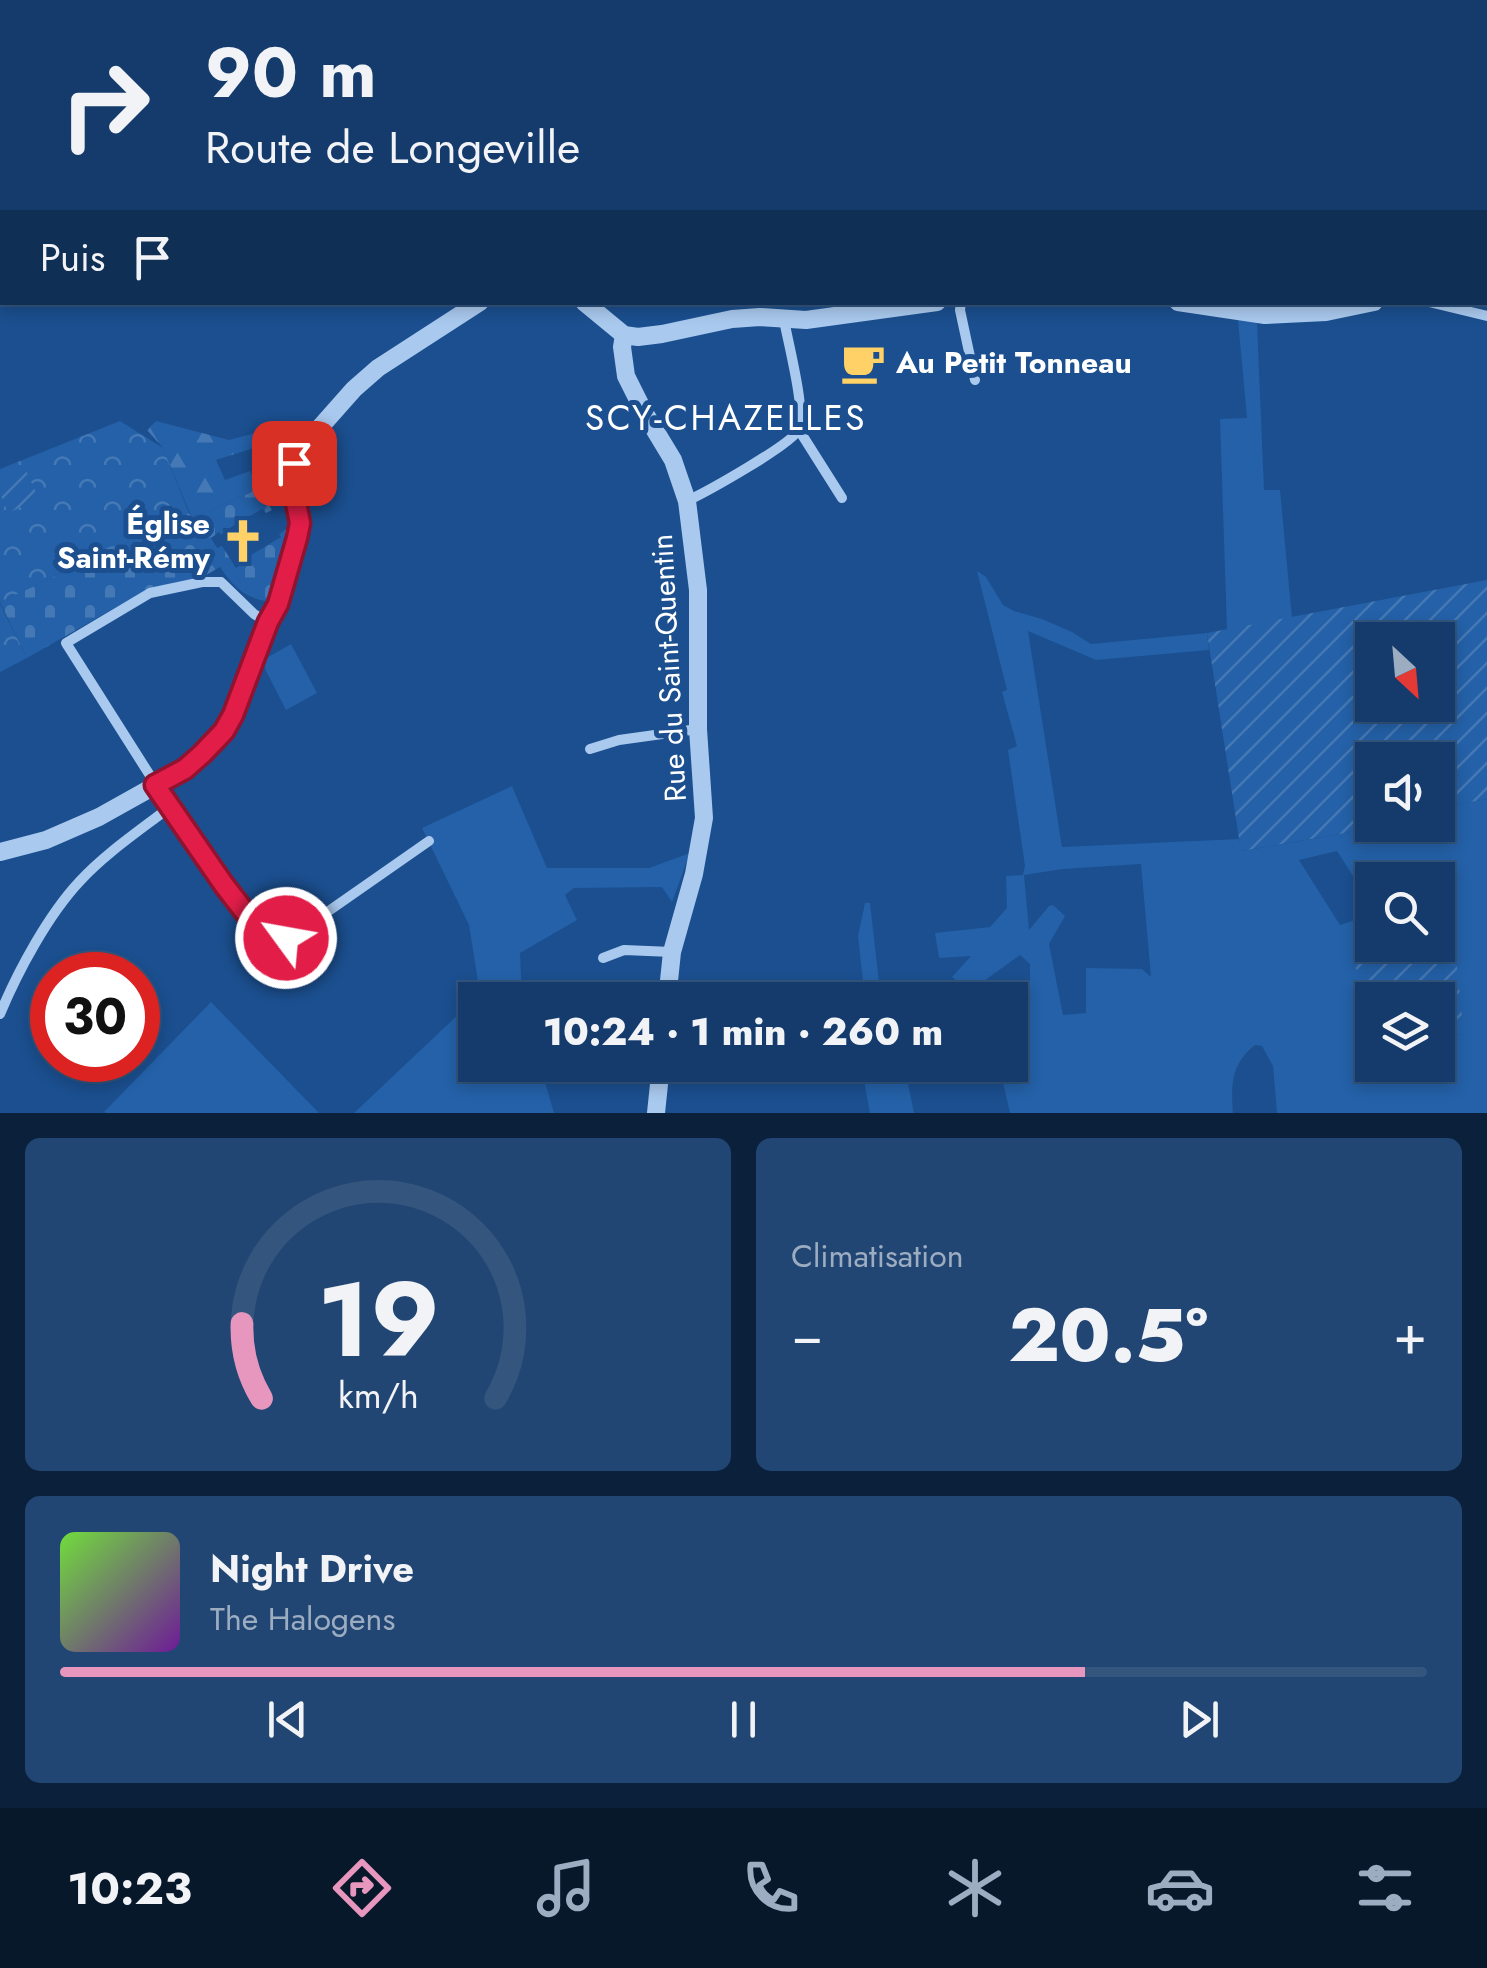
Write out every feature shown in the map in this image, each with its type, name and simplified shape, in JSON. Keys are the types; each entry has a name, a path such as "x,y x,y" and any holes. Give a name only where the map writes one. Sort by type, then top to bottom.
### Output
{"street":[{"path":"0,852 74,830 185,769 214,744 233,715 278,604 300,523 292,483 294,463 344,400 378,368 475,305"},
{"path":"587,305 624,335 638,337 762,310 784,320 806,320 915,305"},
{"path":"961,305 975,380"},
{"path":"1198,305 1265,315 1326,312 1360,305"},
{"path":"1442,305 1487,316"},
{"path":"784,320 801,412 799,430 842,498"},
{"name":"Rue du Saint-Quentin","path":"624,335 626,376 673,460 687,501 699,620 698,729 704,818 694,874 672,952 669,982"},
{"path":"687,501 752,464 799,430"},
{"path":"268,622 254,614 222,582 202,582 150,593 66,643 155,785 224,885 258,929 271,937 286,938 300,931 429,841"},
{"path":"590,750 619,740 698,729"},
{"path":"0,1014 60,904 106,856 170,807"},
{"path":"603,958 624,950 672,952"},
{"path":"656,1113 660,1082"}],"green space":[{"path":"1238,320 1257,322 1264,490 1280,490 1292,618 1227,630 1220,419 1247,418"},
{"path":"120,421 163,448 189,513 0,602 0,469"},
{"path":"156,421 229,440 268,430 282,471 277,475 254,448 216,460 225,480 250,471 259,489 192,518 163,448 147,430"},
{"path":"24,466 39,499 8,513 0,493 0,477"},
{"path":"259,489 272,510 266,513 262,509 211,538 217,548 222,546 236,568 287,529 271,598 266,601 245,593 220,567 201,578 148,589 27,658 0,602 189,513 192,518"},
{"path":"977,571 986,577 1003,605 1072,632 1091,644 1207,633 1209,650 1096,660 1028,631 1062,847 1239,839 1242,851 1355,830 1355,842 1455,842 1455,805 1487,799 1487,1113 1277,1113 1273,1066 1262,1046 1255,1045 1241,1060 1234,1076 1233,1113 1010,1113 1003,1082 1028,1082 1030,964 1020,955 982,982 958,982 952,977 971,956 939,958 935,933 990,927 1007,908 1006,876 1023,875 1025,866 1008,750 1017,746 1002,692 1007,690","holes":["1337,851 1355,879 1355,862 1455,862 1455,956 1463,1034 1455,1035 1455,1082 1355,1082 1355,982 1361,982 1352,956 1355,920 1340,925 1299,860","1141,864 1151,977 1142,969 1086,968 1086,1013 1063,1015 1049,944 1065,916 1049,906 1029,930 1024,875"]},
{"path":"1487,580 1487,799 1455,805 1455,742 1355,742 1355,830 1241,851 1207,633"},
{"path":"0,604 27,658 0,672"},
{"path":"291,644 317,693 286,710 263,660"},
{"path":"512,786 547,868 649,868 690,853 672,902 662,887 574,888 565,895 577,920 520,953 521,982 478,982 469,925 422,828"},
{"path":"865,903 870,903 879,982 863,982 858,936"},
{"path":"1455,947 1464,1034 1455,1035 1455,982 1361,982 1351,955 1355,955 1355,962 1455,962"},
{"path":"211,1002 319,1113 104,1112 133,1082 160,1082 160,1054"},
{"path":"458,1015 458,1082 545,1082 554,1113 354,1113"},
{"path":"864,1082 908,1082 914,1113 870,1113"}],"place":[{"name":"Au Petit Tonneau","path":"863,363"},
{"name":"Église Saint-Rémy","path":"243,541"}],"district":[{"name":"SCY-CHAZELLES","path":"726,418"}],"route":[{"path":"286,938 271,937 258,929 155,785 185,769 214,744 233,715 278,604 297,538 300,523 292,483 294,463"}]}
